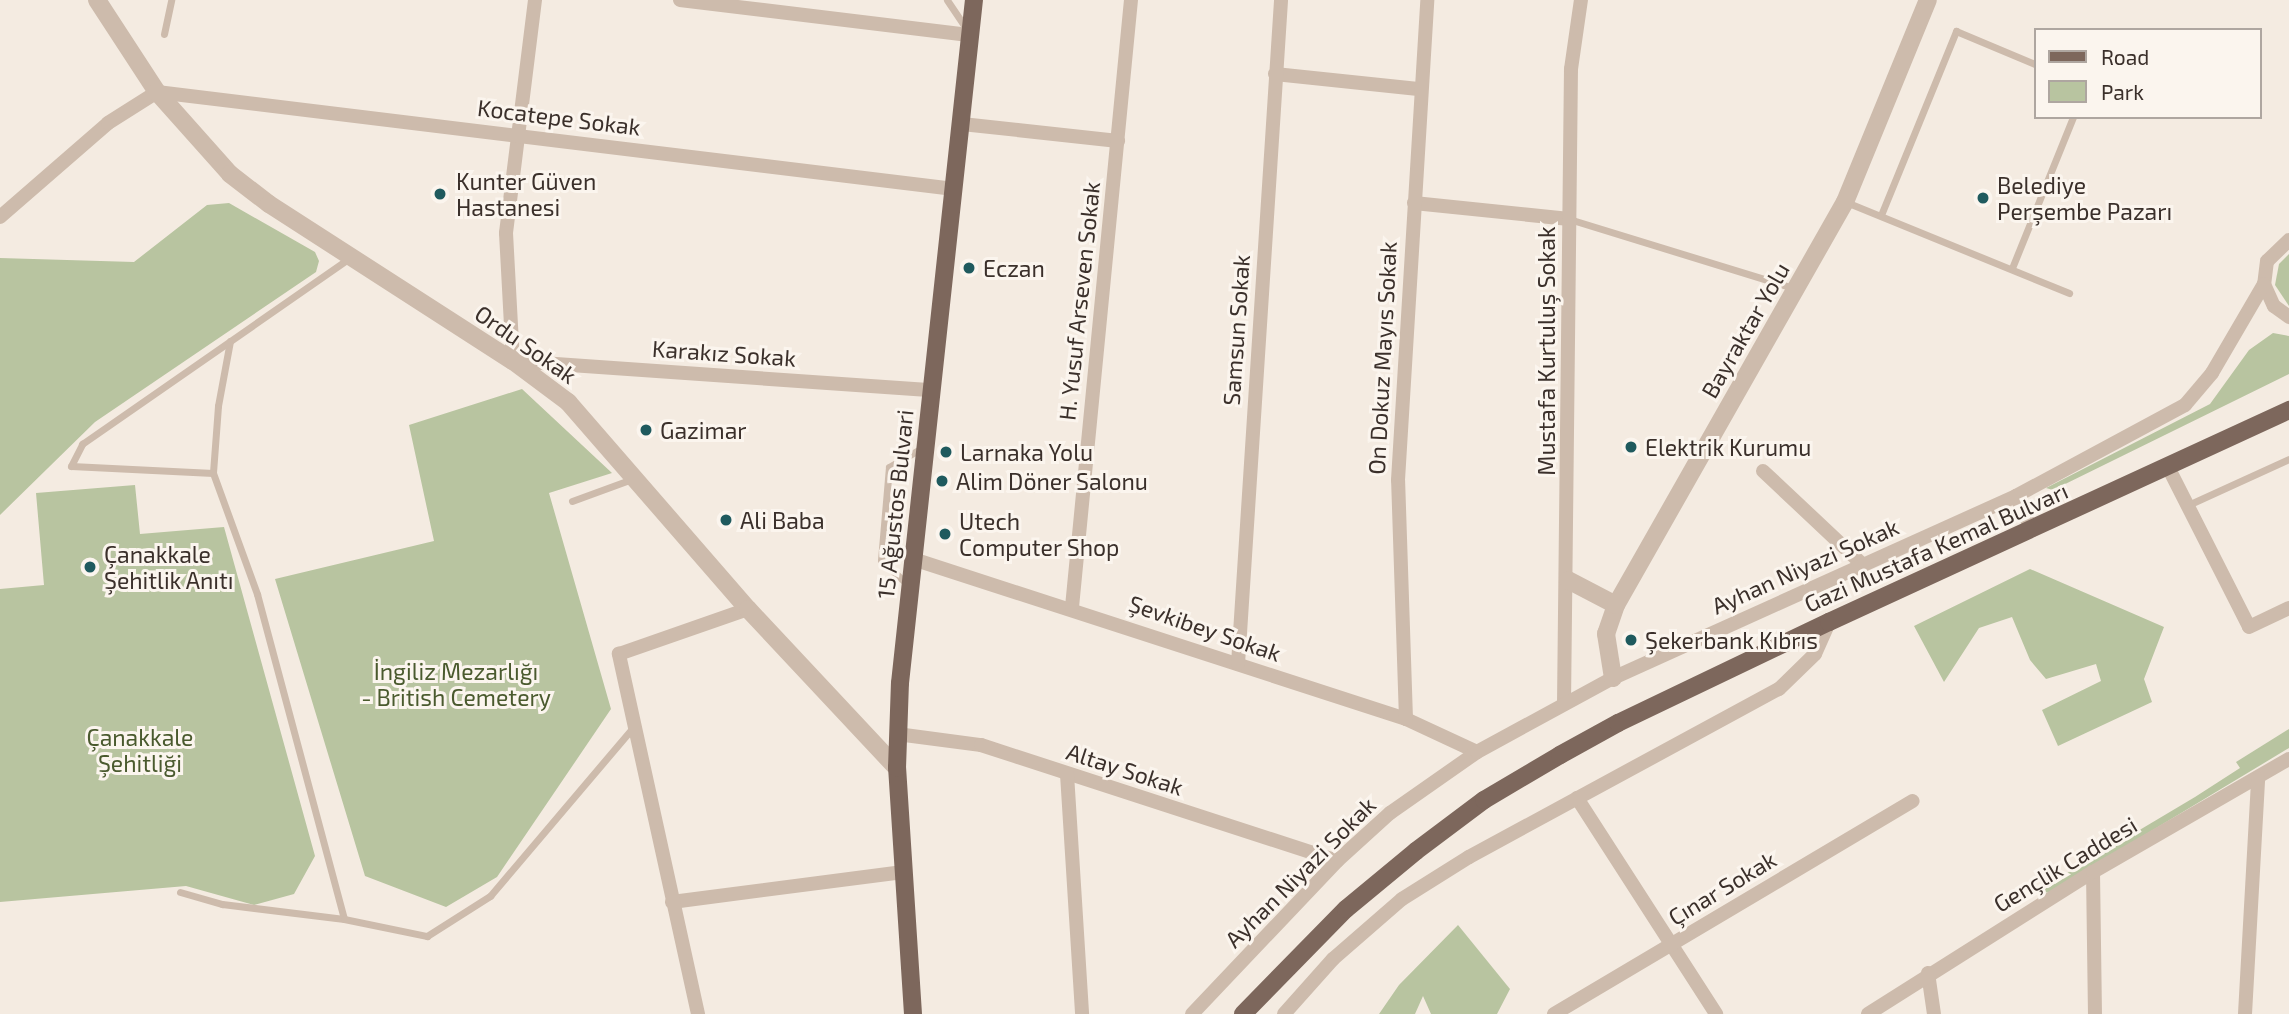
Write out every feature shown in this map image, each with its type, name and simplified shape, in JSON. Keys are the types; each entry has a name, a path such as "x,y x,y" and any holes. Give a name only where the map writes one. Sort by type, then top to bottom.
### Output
{"main road":[{"name":"15 Ağustos Bulvari","path":"912,1014 897,734 910,587 974,0"},
{"name":"Gazi Mustafa Kemal Bulvarı","path":"1243,1014 1346,909 1484,800 1618,723 1829,622 2289,410"}],"street":[{"name":"Ordu Sokak","path":"97,0 157,92 230,174 350,257 513,361 568,402 748,609 897,768"},
{"path":"513,361 506,233 516,135 535,0"},
{"path":"680,0 774,6 971,35"},
{"name":"H. Yusuf Arseven Sokak","path":"1072,607 1131,0"},
{"name":"Samsun Sokak","path":"1238,664 1281,0"},
{"name":"On Dokuz Mayıs Sokak","path":"1406,719 1398,480 1418,89 1426,0"},
{"name":"Mustafa Kurtuluş Sokak","path":"1564,704 1568,580 1571,69 1581,0"},
{"name":"Bayraktar Yolu","path":"1613,678 1606,634 1616,605 1845,202 1928,0"},
{"path":"1275,74 1418,89"},
{"name":"Kocatepe Sokak","path":"157,92 954,189"},
{"path":"0,217 108,123 157,92"},
{"path":"962,124 1118,141"},
{"path":"1414,203 1569,219"},
{"name":"Ayhan Niyazi Sokak","path":"1192,1014 1337,861 1390,813 1477,752 1613,678 2016,496 2185,405 2221,359 2264,284 2267,261 2289,240"},
{"path":"2264,284 2274,306 2289,317"},
{"name":"Karakız Sokak","path":"513,361 932,390"},
{"path":"2168,467 2249,627 2289,608"},
{"path":"1763,471 1863,565"},
{"path":"2016,496 2032,530"},
{"name":"Şevkibey Sokak","path":"913,559 1072,607 1406,719 1477,752"},
{"path":"1568,580 1616,605"},
{"path":"698,1014 620,654 748,609"},
{"path":"1284,1014 1333,959 1402,899 1577,798 1779,689 1815,654 1829,622"},
{"name":"Altay Sokak","path":"897,734 981,745 1337,861"},
{"name":"Gençlik Caddesi","path":"1868,1014 1928,973 2093,873 2289,759"},
{"path":"1067,774 1082,1014"},
{"path":"2245,1014 2258,778"},
{"path":"1577,798 1716,1014"},
{"name":"Çınar Sokak","path":"1554,1014 1913,801"},
{"path":"672,902 903,872"},
{"path":"2093,873 2095,1014"},
{"path":"1928,973 1934,1014"}],"lane":[{"path":"164,34 171,0"},
{"path":"947,0 971,35"},
{"path":"1881,215 1956,32 2034,64"},
{"path":"2012,268 2072,119"},
{"path":"1845,202 2069,293"},
{"path":"1569,219 1797,289"},
{"path":"213,473 71,466 82,444 350,257"},
{"path":"230,341 218,406 213,473 257,594 344,919"},
{"path":"910,587 881,560 889,467 926,446"},
{"path":"2187,505 2289,459"},
{"path":"572,501 636,478"},
{"path":"180,892 222,904 344,919 427,936 452,924 490,896 635,726"}],"green space":[{"path":"229,203 315,252 319,261 316,272 95,422 0,515 0,258 134,262 207,205"},
{"path":"2289,254 2289,306 2275,285 2279,264"},
{"path":"2273,333 2289,336 2289,374 2053,490 2046,488 2210,404 2249,350"},
{"name":"İngiliz Mezarlığı - British Cemetery","path":"522,389 612,473 549,493 611,709 497,877 446,907 365,876 275,579 434,541 409,425"},
{"name":"Çanakkale Şehitliği","path":"135,485 140,534 224,527 315,856 294,894 254,905 186,886 0,902 0,589 44,585 36,493"},
{"path":"2030,569 2164,627 2144,679 2152,702 2058,746 2042,710 2101,681 2096,664 2046,679 2030,660 2012,617 1979,628 1944,682 1914,626"},
{"path":"2289,729 2289,748 2050,892 2032,894 2195,797 2240,768 2236,762"},
{"path":"1458,925 1510,989 1497,1014 1431,1014 1423,996 1415,1014 1379,1014 1399,985"}],"place":[{"name":"Kunter Güven Hastanesi","path":"440,194"},
{"name":"Belediye Perşembe Pazarı","path":"1983,198"},
{"name":"Eczan","path":"969,268"},
{"name":"Gazimar","path":"646,430"},
{"name":"Elektrik Kurumu","path":"1631,447"},
{"name":"Larnaka Yolu","path":"946,452"},
{"name":"Alim Döner Salonu","path":"942,481"},
{"name":"Ali Baba","path":"726,520"},
{"name":"Utech Computer Shop","path":"945,534"},
{"name":"Çanakkale Şehitlik Anıtı","path":"90,567"},
{"name":"Şekerbank Kıbrıs","path":"1631,640"}]}
